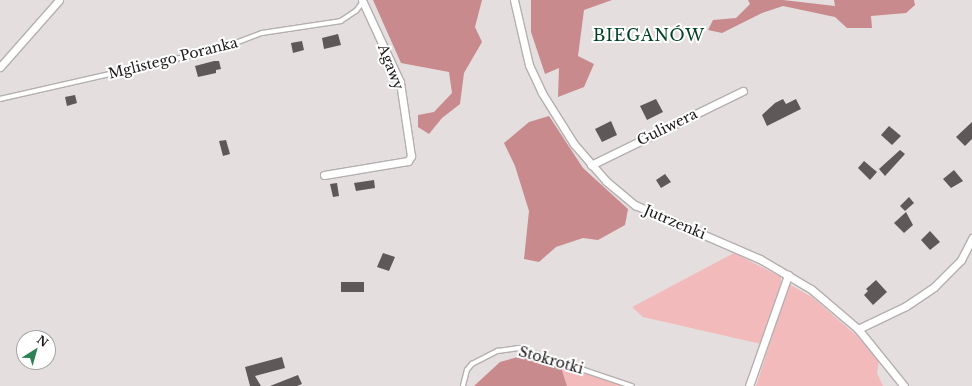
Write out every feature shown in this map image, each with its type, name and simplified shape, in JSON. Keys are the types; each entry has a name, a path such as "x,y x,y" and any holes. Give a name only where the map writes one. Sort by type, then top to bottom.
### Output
{"street":[{"path":"0,67 59,0"},
{"name":"Jutrzenki","path":"514,0 529,65 542,93 574,144 591,165 620,194 635,205 732,246 788,275 811,289 858,329 904,386"},
{"name":"Agawy","path":"324,175 408,162 411,156 400,82 362,1"},
{"name":"Guliwera","path":"591,165 743,91"},
{"path":"858,329 906,306 934,287 961,260 972,238"},
{"path":"749,386 788,275"}],"lane":[{"name":"Mglistego Poranka","path":"0,99 220,49 262,33 341,21 356,11 362,1"},
{"name":"Stokrotki","path":"463,386 467,370 472,364 498,352 519,348 632,386"}],"shaded area":[{"path":"373,0 482,0 475,27 482,42 464,73 460,104 442,118 429,134 418,127 418,115 434,112 452,93 449,72 401,63"},
{"path":"531,0 612,0 584,10 578,56 594,64 584,87 558,97 559,68 545,74 531,32"},
{"path":"748,0 783,0 835,6 834,0 914,0 915,5 906,13 871,16 872,28 847,28 835,17 783,6 762,13 722,33 708,30 713,20 736,18 750,4"},
{"path":"549,116 583,168 628,209 625,225 598,240 583,238 556,247 539,262 524,259 529,211 515,166 504,143 529,122"},
{"path":"734,253 781,277 781,283 761,344 643,317 632,307"},
{"path":"789,284 812,297 857,336 879,360 877,373 883,386 756,386"},
{"path":"521,356 560,364 567,386 474,386 500,362"},
{"path":"560,364 625,386 567,386"}],"building":[{"path":"338,34 341,45 324,49 322,38"},
{"path":"302,41 304,50 293,53 291,43"},
{"path":"219,61 221,69 216,70 216,73 198,77 195,66"},
{"path":"75,95 77,103 67,106 65,97"},
{"path":"656,99 663,112 647,120 640,106"},
{"path":"783,99 786,104 796,99 801,109 767,126 762,115 775,103"},
{"path":"611,121 617,135 602,142 595,129"},
{"path":"972,122 972,139 965,146 956,137"},
{"path":"889,126 901,136 892,145 881,135"},
{"path":"226,140 230,154 223,156 219,141"},
{"path":"900,150 905,154 885,176 879,169"},
{"path":"864,161 877,172 870,180 858,168"},
{"path":"954,170 963,181 951,188 943,179"},
{"path":"665,174 671,182 661,188 656,180"},
{"path":"374,180 375,188 356,191 354,183"},
{"path":"337,183 339,196 333,197 330,184"},
{"path":"909,197 914,203 905,211 900,206"},
{"path":"906,212 913,225 904,233 894,223"},
{"path":"930,231 940,242 930,250 921,240"},
{"path":"383,253 395,257 389,271 377,267"},
{"path":"876,280 887,292 873,305 864,295 868,291 866,289"},
{"path":"341,282 364,282 364,292 341,292"},
{"path":"282,357 285,368 255,376 261,386 250,386 245,367"},
{"path":"298,375 302,384 297,386 270,386"}],"district":[{"name":"BIEGANÓW","path":"649,35"}]}
